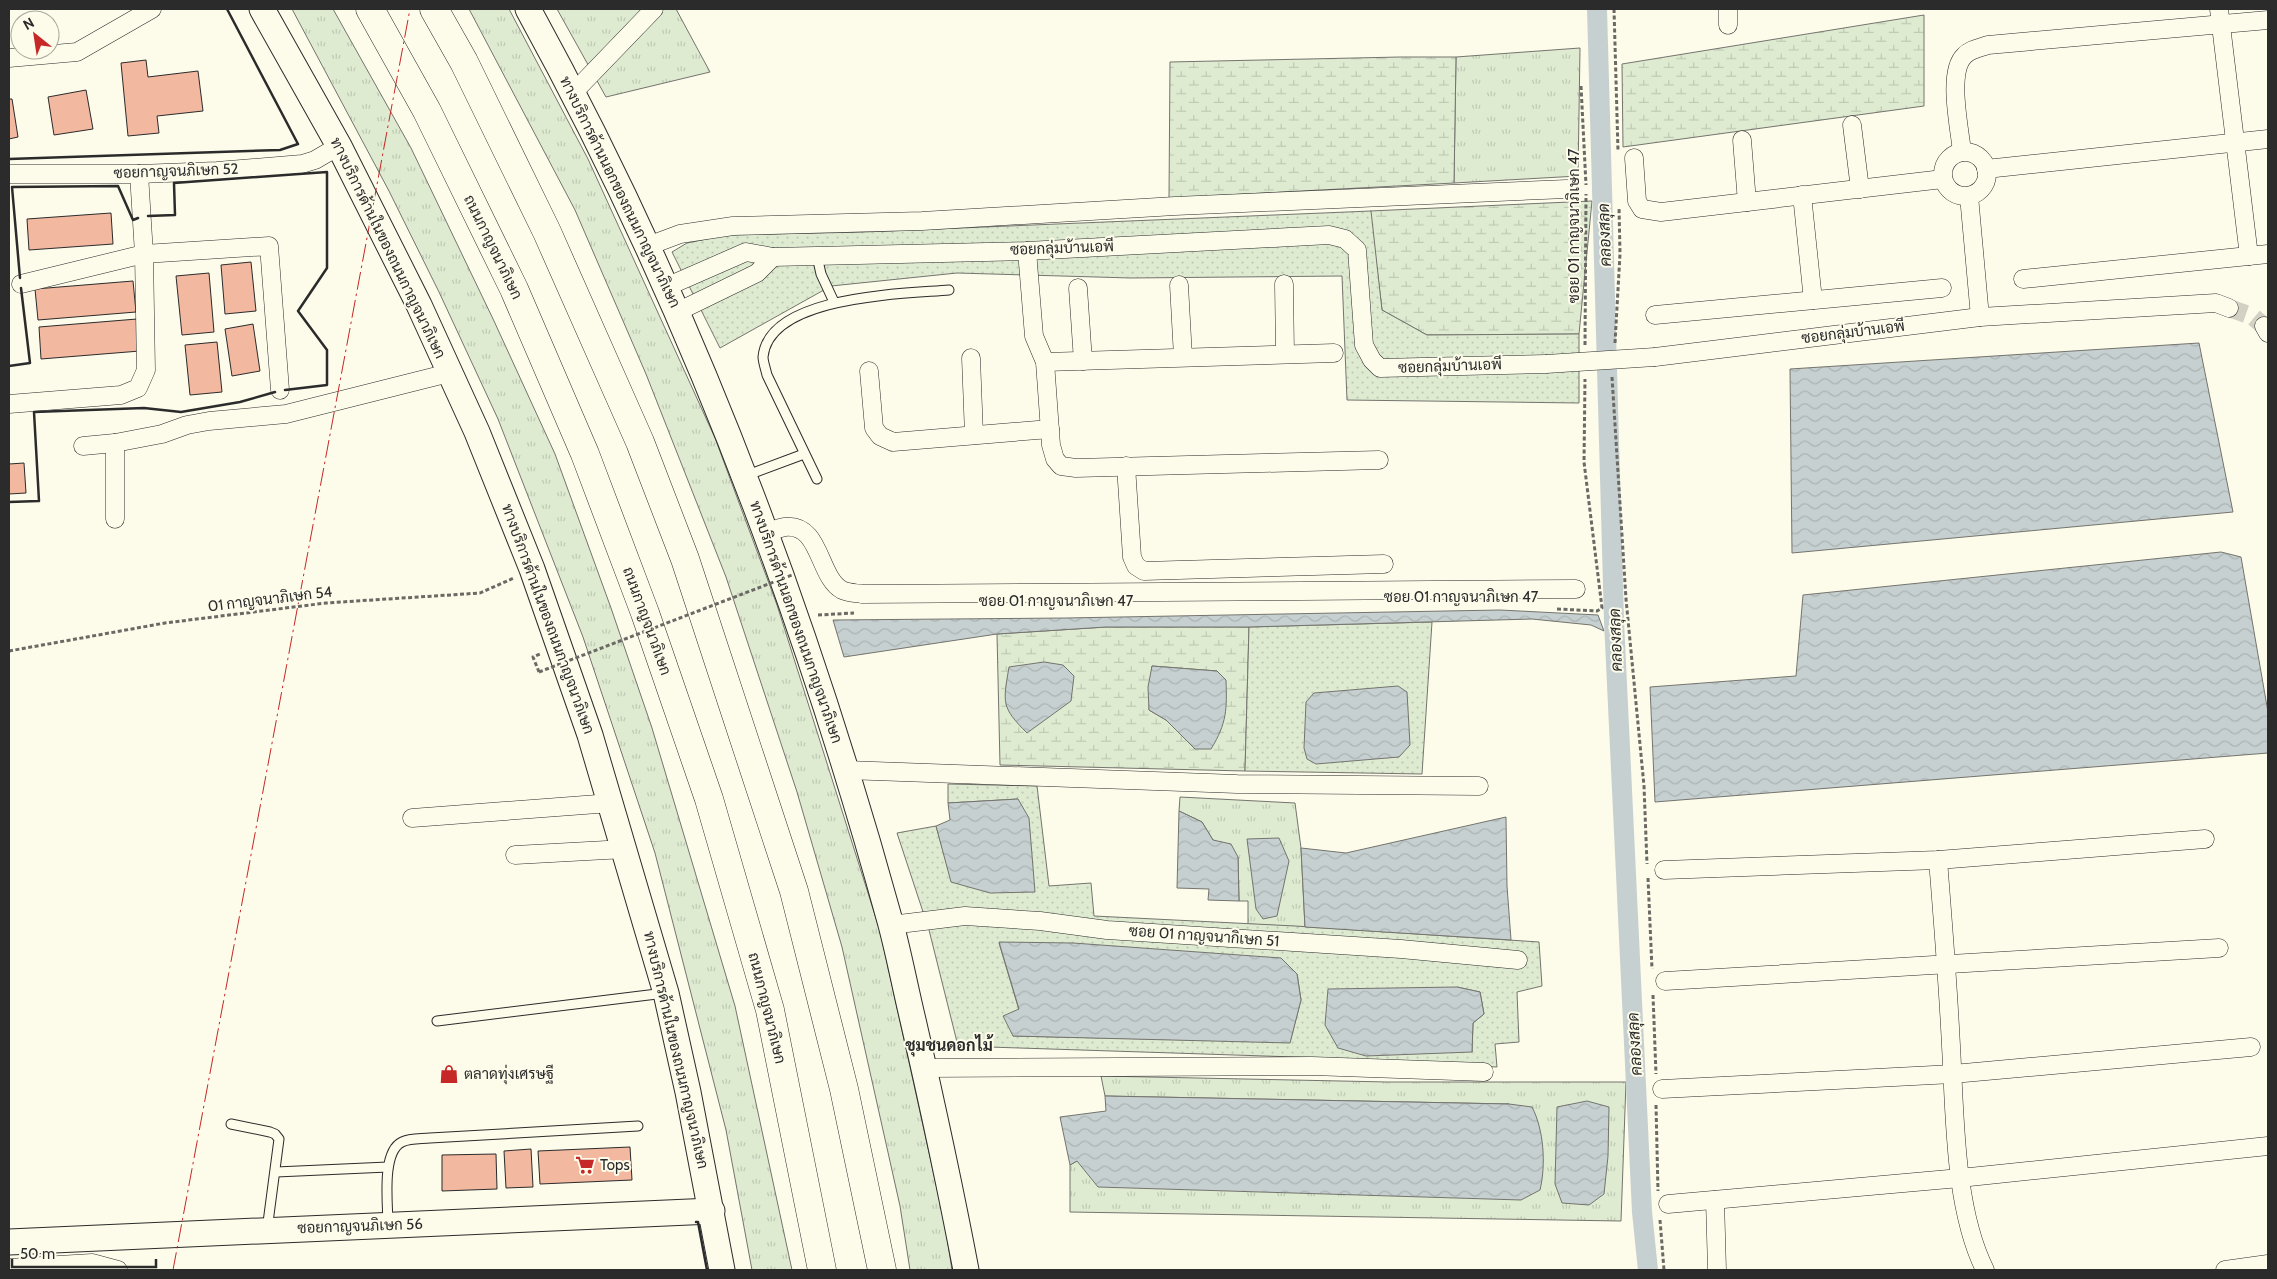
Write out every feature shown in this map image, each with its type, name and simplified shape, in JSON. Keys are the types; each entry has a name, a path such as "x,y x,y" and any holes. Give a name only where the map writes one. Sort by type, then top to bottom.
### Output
{"highway":[{"name":"ถนนกาญจนาภิเษก","path":"370,9 426,110 514,289 585,454 645,613 708,800 770,1010 822,1270"},
{"path":"434,9 464,62 548,232 640,442 684,559 794,892 844,1089 882,1270"}],"main road":[{"name":"ทางบริการด้านในของถนนกาญจนาภิเษก","path":"262,9 339,146 411,289 507,503 532,569 590,735 666,993 712,1211 722,1270"},
{"name":"ทางบริการด้านนอกของถนนกาญจนาภิเษก","path":"528,9 574,92 678,312 745,476 797,621 846,770 891,925 924,1068 966,1270"},
{"name":"ซอยกาญจนภิเษก 56","path":"9,1242 712,1211"}],"street":[{"path":"9,58 77,52 152,9"},
{"path":"574,92 654,9"},
{"path":"1962,152 1955,85 1957,67 1963,56 1973,49 1988,45 2220,16 2268,20"},
{"path":"2220,16 2249,256"},
{"path":"1852,125 1860,189"},
{"path":"1986,169 2268,139"},
{"path":"1742,140 1747,202"},
{"name":"ซอยกาญจนภิเษก 52","path":"9,174 139,174 217,171 302,164 315,160 339,146"},
{"path":"1962,152 1979,157 1986,169 1985,183 1981,189 1969,196 1954,194 1948,189 1943,180 1943,168 1947,162 1952,156 1962,152"},
{"path":"1626,157 1637,201 1642,210 1661,212 1943,180"},
{"path":"9,404 120,395 138,388 146,370 144,254 139,174"},
{"path":"648,246 680,234 733,226 922,222 1175,206 1567,190"},
{"path":"1802,195 1813,300"},
{"path":"1969,196 1980,317"},
{"name":"ซอยกลุ่มบ้านเอพี","path":"666,288 746,252 773,257 1027,251 1335,236 1350,241 1357,250 1364,345 1372,360 1380,368 1546,364 1654,357 1980,317 2216,303 2229,308"},
{"path":"21,284 144,254 269,246 280,390"},
{"path":"1027,251 1034,336 1045,362 1054,458 1061,466 1379,460"},
{"path":"2023,279 2268,254"},
{"path":"678,312 757,273 773,257"},
{"path":"1284,284 1286,354"},
{"path":"1179,285 1183,357"},
{"path":"1078,288 1084,361"},
{"path":"1656,314 1942,288"},
{"path":"1045,362 1334,353"},
{"path":"971,358 974,435"},
{"path":"869,371 871,414 874,428 880,436 893,442 1050,429"},
{"path":"83,446 115,443 162,434 187,425 286,414 450,373"},
{"path":"115,443 115,519"},
{"path":"1126,466 1132,557 1136,566 1144,571 1384,564"},
{"path":"766,533 786,527 802,531 810,537 836,586 844,591 862,594 1576,589"},
{"path":"846,770 1237,784 1479,786"},
{"path":"412,818 611,803"},
{"path":"1653,870 1938,860 2205,839"},
{"path":"515,855 625,849"},
{"path":"1938,860 1947,964 1960,1178 1973,1244 1982,1270"},
{"name":"ซอย 01 กาญจนากิเษก 51","path":"891,925 965,916 1040,921 1107,930 1401,949 1518,960"},
{"path":"1657,982 2219,948"},
{"path":"1658,1089 1953,1074 2250,1047"},
{"path":"924,1068 1312,1066 1484,1072"},
{"path":"1662,1204 1960,1178 2268,1146"},
{"path":"1715,1200 1717,1270"},
{"path":"9,1268 92,1263 118,1270"},
{"path":"2225,1270 2268,1264"}],"lane":[{"path":"816,256 821,274 834,302"},
{"path":"817,479 767,376 763,358 768,339 786,323 806,312 834,302 949,290"},
{"path":"745,476 804,454"},
{"path":"437,1022 666,993"},
{"path":"231,1124 275,1134 279,1139 267,1230"},
{"path":"388,1225 388,1167 393,1149 406,1141 638,1126"},
{"path":"276,1172 388,1167"}],"path":[{"path":"1614,9 1626,157"},
{"name":"ซอย 01 กาญจนาภิเษก 47","path":"1581,86 1585,155 1585,352"},
{"path":"1614,349 1620,254 1619,204"},
{"path":"1613,368 1626,598 1653,870 1664,1270"},
{"name":"ซอย 01 กาญจนาภิเษก 47","path":"1550,609 1597,611 1602,608 1584,462 1585,372"},
{"name":"01 กาญจนาภิเษก 54","path":"9,651 165,623 326,603 480,593 532,569"},
{"path":"539,672 792,575"},
{"path":"797,621 822,614 863,613"}],"green space":[{"path":"292,9 333,9 411,148 555,454 652,728 735,1006 792,1270 752,1270 726,1130 655,853 583,637 498,419 439,292 389,191"},
{"path":"469,9 509,9 588,159 715,438 777,605 880,931 945,1225 952,1270 910,1270 900,1206 842,947 797,792 726,577 646,374 575,210"},
{"path":"557,9 676,9 710,72 606,97"},
{"path":"1924,15 1924,106 1623,147 1622,64"},
{"path":"1580,48 1578,176 1454,183 1456,57"},
{"path":"1456,57 1454,183 1169,198 1170,62"},
{"path":"1592,201 1579,334 1427,335 1382,310 1370,211"},
{"path":"1371,211 1382,310 1427,335 1579,334 1579,403 1347,400 1342,276 1131,278 957,273 831,286 720,348 672,252 687,243 726,235 864,232"},
{"path":"1432,622 1422,774 1245,771 1249,627"},
{"path":"1106,627 1249,627 1245,771 1000,765 997,634","holes":["1152,666 1217,671 1195,749 1166,720 1149,710"]},
{"path":"948,784 1037,786 1049,886 1091,883 1094,916 1295,926 1539,942 1542,986 1517,992 1519,1042 1495,1044 1497,1067 1326,1058 958,1046 929,930 897,833 936,826 952,882 1018,799 948,803","holes":["999,943 1297,974 1301,1000 1290,1042 1013,1036 1019,1010","1457,987 1480,992 1484,1014 1473,1023 1472,1052"]},
{"path":"1180,797 1295,803 1301,848 1305,927 1248,924 1248,901 1239,901 1238,857 1213,840 1202,822 1179,811"},
{"path":"1101,1076 1388,1082 1626,1082 1621,1221 1070,1212 1070,1165 1077,1161 1509,1104 1105,1096"}],"water":[{"path":"2199,343 2233,512 1792,553 1790,369"},
{"path":"2221,552 2241,557 2268,712 2268,753 1655,802 1650,687 1796,676 1803,595"},
{"path":"1500,610 1598,615 1604,631 1591,625 1532,619 1249,627 1106,627 997,634 844,657 833,620 1066,618"},
{"path":"1044,662 1063,665 1074,676 1071,701 1027,733 1012,717 1006,704 1005,697 1009,667"},
{"path":"1152,666 1217,671 1226,680 1225,716 1211,749 1195,749 1166,720 1149,710 1148,687"},
{"path":"1398,686 1407,692 1410,745 1399,757 1316,764 1307,759 1304,748 1306,702 1314,693"},
{"path":"1018,799 1029,818 1035,892 990,893 951,882 936,826 950,820 948,803"},
{"path":"1179,811 1202,822 1213,840 1231,844 1238,857 1239,901 1208,900 1209,889 1177,888"},
{"path":"1506,817 1507,886 1511,940 1305,927 1301,848 1346,853"},
{"path":"1279,838 1289,861 1277,916 1263,919 1256,909 1247,839"},
{"path":"999,942 1073,943 1281,958 1297,974 1301,1000 1290,1043 1013,1036 1003,1016 1019,1009"},
{"path":"1457,987 1480,992 1484,1014 1473,1023 1472,1052 1366,1056 1338,1048 1325,1025 1328,989"},
{"path":"1105,1096 1509,1104 1532,1107 1539,1126 1543,1148 1543,1170 1540,1190 1521,1200 1098,1187 1077,1161 1070,1165 1060,1117 1106,1111"},
{"path":"1587,1101 1609,1107 1608,1156 1604,1194 1589,1205 1562,1203 1555,1184 1557,1107"}],"building":[{"path":"146,60 148,77 198,71 203,111 157,116 159,133 128,136 121,63"},
{"path":"86,90 93,129 54,135 48,97"},
{"path":"9,99 12,99 18,137 9,139"},
{"path":"111,213 113,244 29,250 27,219"},
{"path":"251,262 256,311 225,314 221,265"},
{"path":"209,273 214,332 182,335 176,276"},
{"path":"133,281 136,312 38,320 35,289"},
{"path":"137,319 140,351 41,359 39,327"},
{"path":"253,324 260,371 232,376 225,329"},
{"path":"217,342 222,392 190,395 185,345"},
{"path":"24,463 26,493 9,494 9,464"},
{"name":"Tops","path":"630,1147 632,1180 540,1184 538,1151"},
{"path":"531,1149 533,1187 506,1188 504,1151"},
{"path":"496,1154 497,1189 442,1191 442,1155"}],"waterway":[{"name":"คลองสลุด","path":"1597,9 1614,621 1642,1212 1648,1270"}],"tunnel":[{"path":"2229,308 2252,316 2264,326"}],"wall":[{"path":"9,159 280,150 298,144 227,9"},
{"path":"148,216 175,215 174,183 327,172 327,268 298,311 327,350 327,385 285,390"},
{"path":"20,278 12,187 118,186 133,220 138,218"},
{"path":"9,366 30,363 21,288"},
{"path":"9,502 39,501 34,412 144,408 181,412 240,402 275,392"},
{"path":"696,1222 698,1222 707,1270"}],"power":[{"path":"173,1270 410,9"}],"place":[{"name":"ตลาดทุ่งเศรษฐี","path":"449,1074"},
{"name":"Tops","path":"585,1165"}],"district":[{"name":"ชุมชนดอกไม้","path":"949,1045"}]}
